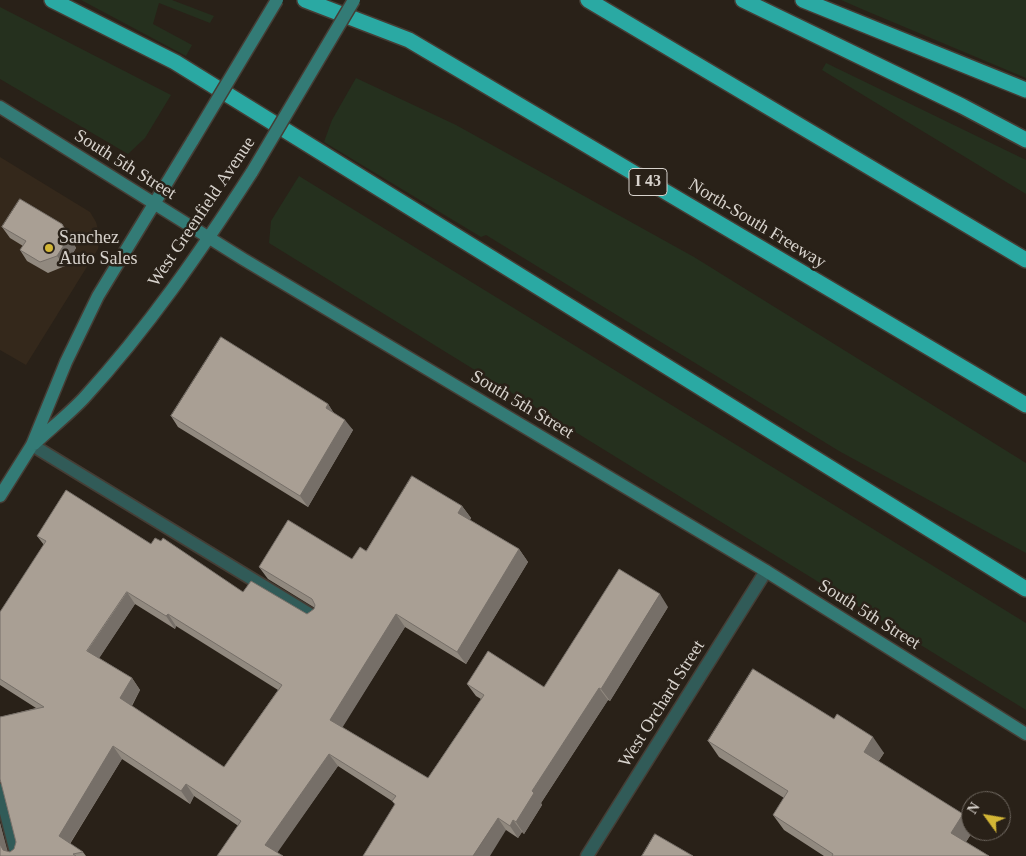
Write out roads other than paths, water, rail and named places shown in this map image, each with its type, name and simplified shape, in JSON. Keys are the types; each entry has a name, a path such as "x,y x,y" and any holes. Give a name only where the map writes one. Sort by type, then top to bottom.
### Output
{"highway":[{"path":"52,0 174,62 1026,589"},
{"name":"North-South Freeway","path":"304,0 409,40 1026,405"},
{"path":"588,0 1026,260"},
{"path":"743,0 962,106 1026,140"},
{"path":"802,0 1026,90"}],"street":[{"name":"West Greenfield Avenue","path":"0,496 32,445 66,362 98,296 277,0"},
{"name":"West Greenfield Avenue","path":"32,445 83,399 188,271 252,172 354,0"},
{"name":"South 5th Street","path":"0,107 210,238 766,571 1026,734"},
{"path":"32,445 316,618"},
{"name":"West Orchard Street","path":"587,856 766,571"},
{"path":"0,790 17,856"}],"place":[{"name":"Sanchez Auto Sales","path":"49,248"}]}
